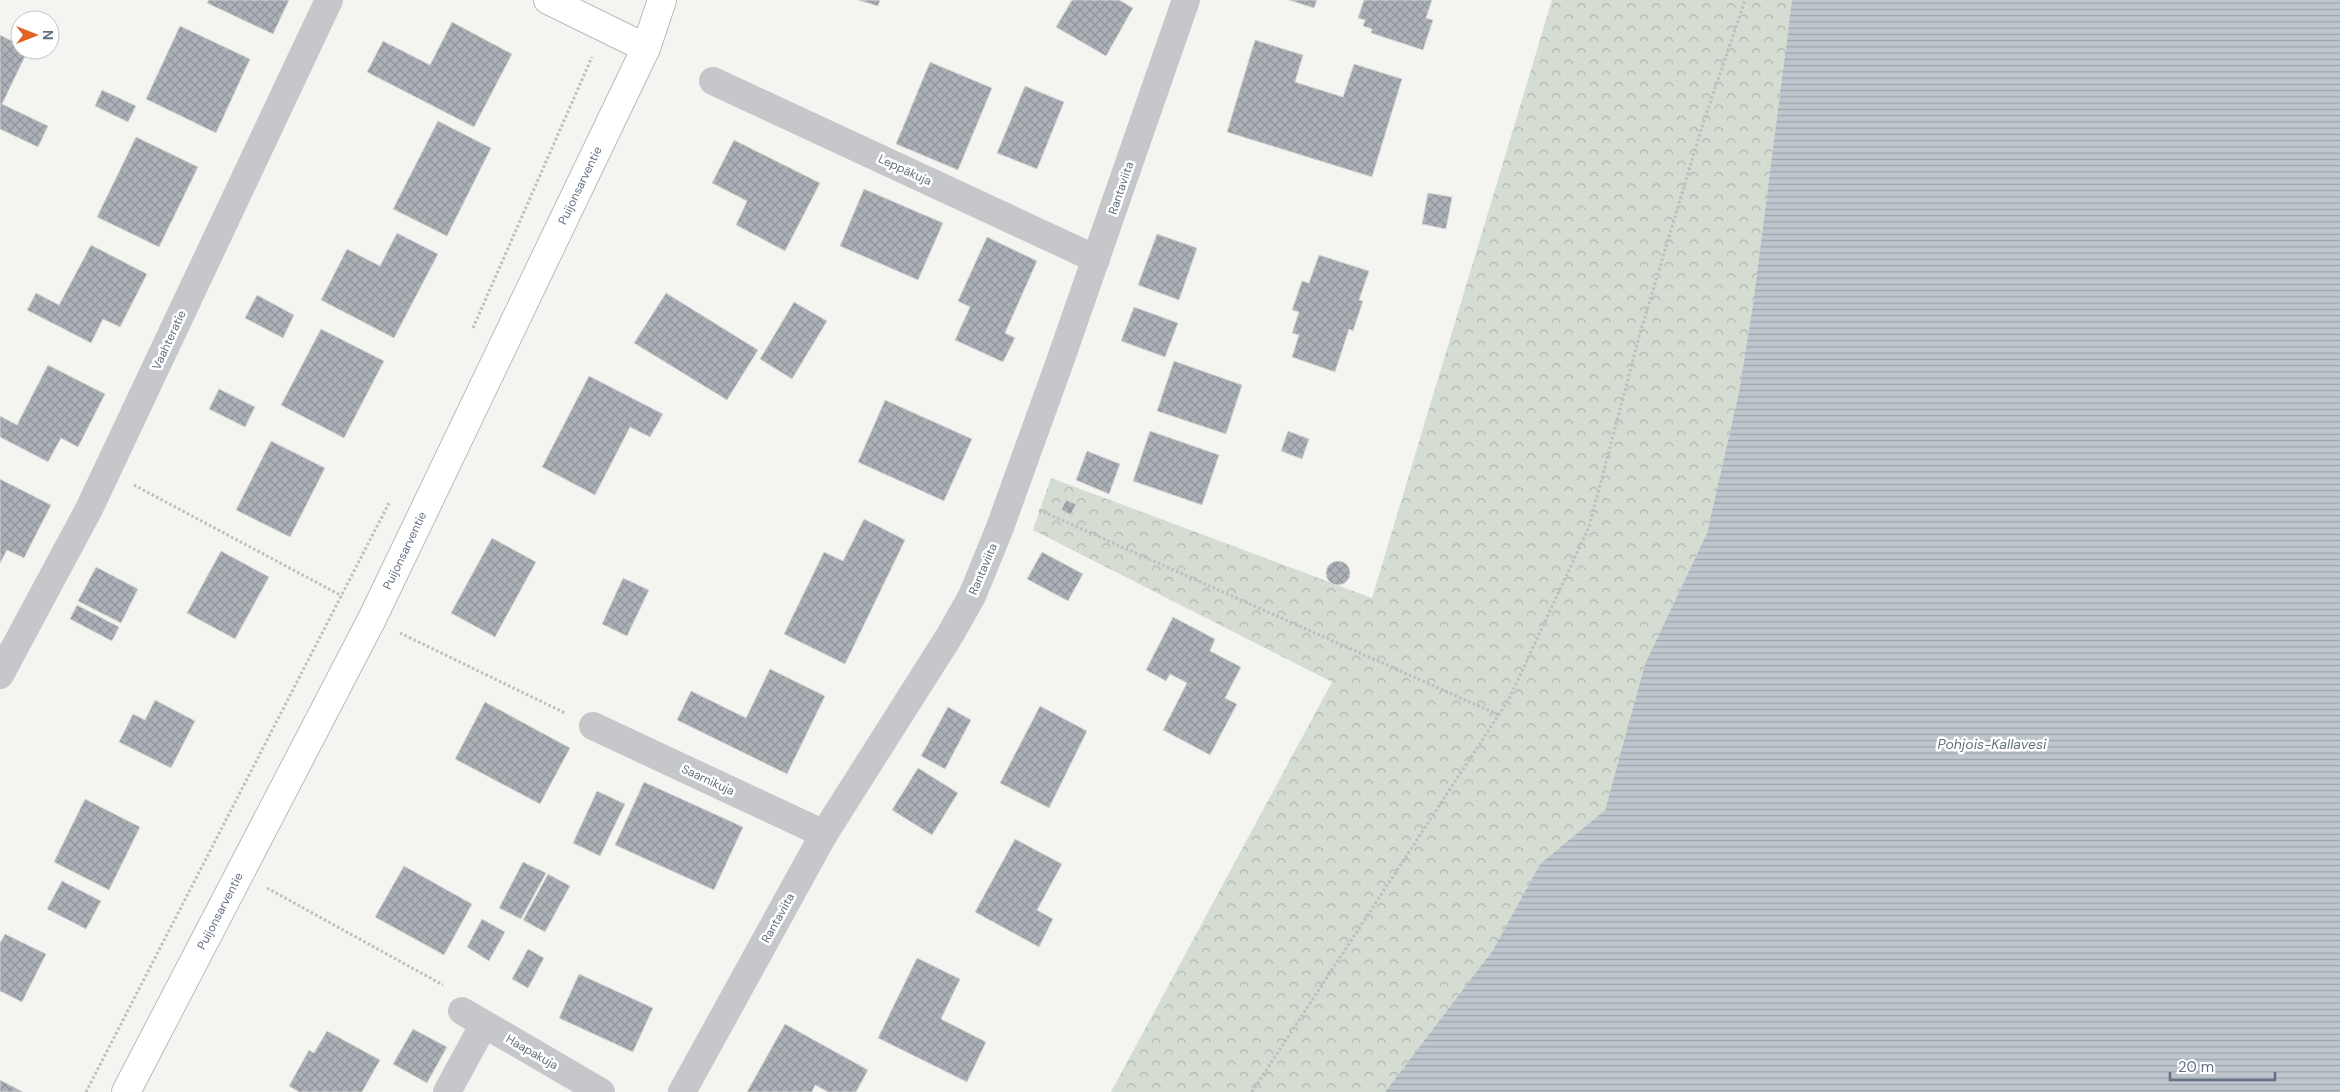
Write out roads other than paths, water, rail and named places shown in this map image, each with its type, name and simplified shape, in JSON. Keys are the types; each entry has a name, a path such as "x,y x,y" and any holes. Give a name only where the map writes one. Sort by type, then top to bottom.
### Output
{"main road":[{"path":"548,0 646,48"},
{"name":"Puijonsarventie","path":"126,1092 372,619 646,48 662,0"}],"street":[{"name":"Vaahteratie","path":"0,675 107,471 329,0"},
{"name":"Rantaviita","path":"682,1092 824,834 950,635 972,596 1011,497 1186,0"},
{"name":"Leppäkuja","path":"713,81 1096,259"},
{"name":"Saarnikuja","path":"593,726 824,834"},
{"name":"Haapakuja","path":"447,1092 473,1018 601,1092"}],"water":[{"name":"Pohjois-Kallavesi","path":"1792,0 2340,0 2340,1092 1385,1092 1493,950 1540,864 1605,810 1645,664 1707,533 1739,392 1753,304"}]}
